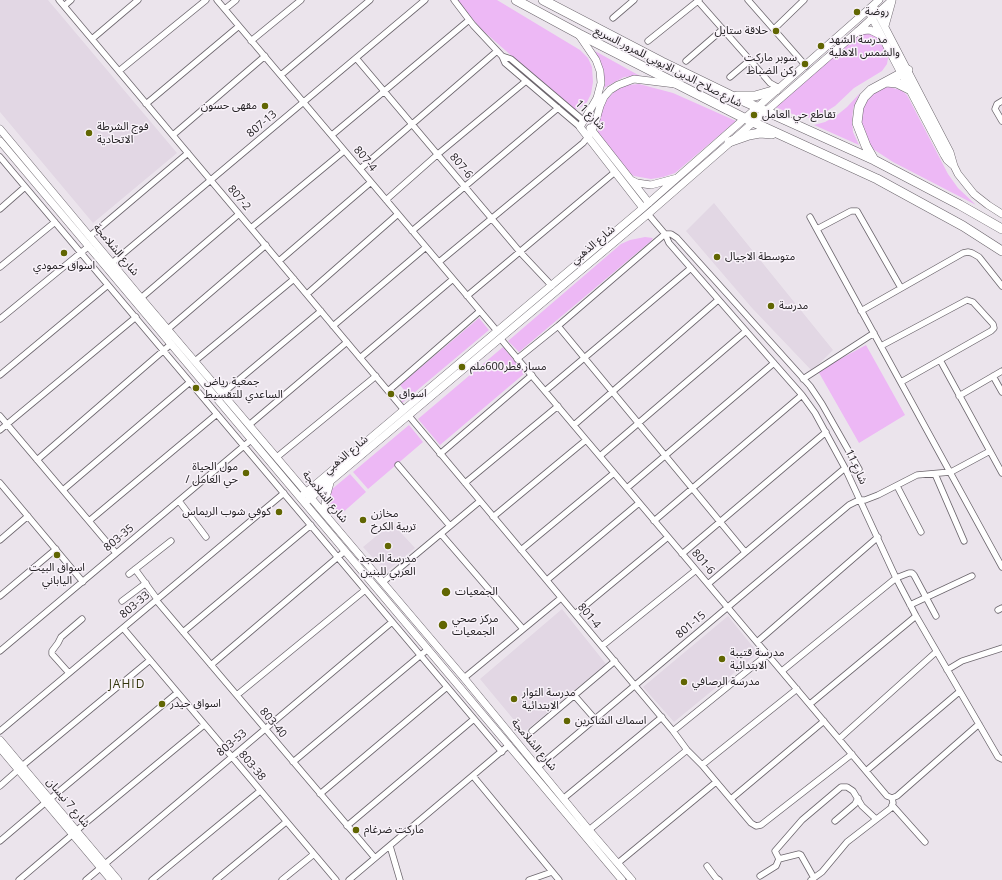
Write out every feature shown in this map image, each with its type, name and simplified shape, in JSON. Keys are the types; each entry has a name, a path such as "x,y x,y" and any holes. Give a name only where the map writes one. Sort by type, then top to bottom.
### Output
{"main road":[{"name":"شارع صلاح الدين الايوبي للمرور السريع","path":"516,0 579,34 748,120 878,180 957,222 1002,251"},
{"name":"شارع صلاح الدين الايوبي للمرور السريع","path":"543,0 662,62 730,95 874,160 1002,229"},
{"path":"874,160 861,135 858,123 858,112 866,95 903,69"},
{"path":"869,84 903,69"},
{"path":"884,83 897,83 909,89"},
{"path":"730,95 755,96 777,89"},
{"path":"729,142 754,134 781,136"}],"street":[{"name":"807-2","path":"59,0 404,410"},
{"path":"64,6 71,0"},
{"path":"92,39 138,0"},
{"path":"119,71 206,0"},
{"name":"807-4","path":"217,0 498,334"},
{"path":"225,9 236,0"},
{"path":"251,41 301,0"},
{"path":"281,76 370,0"},
{"name":"807-13","path":"112,263 425,0"},
{"name":"شارع 11","path":"454,0 496,51 502,56 511,59 582,124 631,180 646,208"},
{"path":"613,18 634,0"},
{"path":"648,41 698,0 777,89"},
{"path":"748,0 806,66"},
{"path":"774,29 804,0"},
{"path":"885,26 892,0"},
{"name":"شارع الذهبي","path":"302,500 404,410 498,334 679,178 761,109 858,31 892,0"},
{"path":"877,3 878,13 903,69 909,89 945,157 954,166"},
{"name":"شارع الذهبي","path":"761,109 777,89 806,66 877,3"},
{"path":"868,10 950,152 954,166 962,181 974,194 1002,214"},
{"path":"332,135 469,20"},
{"path":"146,104 239,26"},
{"path":"686,61 723,29"},
{"path":"858,31 865,29 870,30 880,34 883,38"},
{"path":"579,34 596,60 601,77 600,89 597,98 582,124"},
{"path":"360,169 496,51"},
{"path":"173,135 265,56"},
{"name":"شارع 11","path":"502,56 505,63 526,81 558,108 582,124"},
{"name":"807-6","path":"356,58 520,252 552,286"},
{"path":"730,77 750,60"},
{"path":"438,262 583,143 590,133 604,97 610,90 618,85 634,79 676,84"},
{"path":"386,200 438,154 526,81"},
{"path":"1002,101 995,107 1002,121"},
{"path":"412,231 558,108"},
{"name":"شارع الذهبي","path":"309,494 331,482 409,416 552,286 729,142 748,120"},
{"name":"شارع الشلامجة","path":"0,129 141,298 464,678 632,880"},
{"name":"شارع 11","path":"590,133 615,172 646,208 665,234 668,243 802,395 826,432 845,468 896,578 916,616 998,757 1002,759"},
{"name":"شارع الشلامجة","path":"0,141 622,880"},
{"path":"251,228 344,151"},
{"path":"90,236 188,153"},
{"path":"0,157 502,752"},
{"path":"467,296 615,172"},
{"path":"631,180 637,183 651,184 679,178"},
{"path":"279,261 371,182"},
{"path":"0,209 26,187"},
{"path":"817,229 851,211 857,211 901,288"},
{"path":"141,298 239,214"},
{"path":"306,294 398,214"},
{"path":"810,217 1002,565"},
{"path":"0,267 55,222"},
{"path":"517,358 558,326 665,234 671,234 677,238 796,370 822,404 859,469"},
{"path":"168,329 266,245"},
{"path":"0,319 89,246"},
{"path":"333,326 426,247"},
{"path":"861,311 963,253 968,252 979,257 1002,286"},
{"path":"545,391 583,357 690,268"},
{"path":"196,361 294,279"},
{"path":"360,358 453,279"},
{"path":"0,375 108,285"},
{"path":"574,425 718,300"},
{"path":"881,346 967,300 971,300 993,324 993,329 901,382"},
{"path":"223,393 321,311"},
{"path":"388,391 480,311"},
{"path":"0,430 136,317"},
{"path":"558,326 745,552"},
{"path":"600,456 746,331"},
{"path":"803,379 874,333"},
{"name":"801-6","path":"498,334 887,796 892,798"},
{"path":"250,425 347,342"},
{"path":"38,460 171,344"},
{"path":"940,360 1002,473"},
{"path":"627,488 774,363"},
{"path":"787,378 796,370"},
{"path":"959,396 1002,371"},
{"path":"440,454 532,375"},
{"path":"277,457 376,376"},
{"path":"993,376 1002,392"},
{"path":"63,490 190,382"},
{"path":"654,520 802,395"},
{"path":"465,483 558,406"},
{"path":"89,521 217,414"},
{"path":"0,416 116,553"},
{"name":"801-4","path":"409,416 674,731 687,750 702,765 751,823 756,826 762,825 852,754"},
{"path":"682,554 826,432"},
{"name":"803-35","path":"0,651 251,440"},
{"path":"493,517 586,440"},
{"path":"951,472 990,451"},
{"path":"398,465 450,526"},
{"path":"708,584 845,468"},
{"name":"801-15","path":"538,767 728,608 848,505 859,500 872,498 917,476 951,472"},
{"path":"521,550 614,473"},
{"path":"935,474 964,541"},
{"path":"325,514 326,494 331,482"},
{"path":"897,486 921,532"},
{"path":"1,488 28,516 82,582"},
{"name":"803-33","path":"0,731 284,493"},
{"path":"179,501 206,537"},
{"path":"383,582 480,501"},
{"path":"546,580 639,503"},
{"path":"0,540 28,516"},
{"path":"183,632 311,525"},
{"path":"441,534 524,629"},
{"path":"575,614 668,537"},
{"path":"757,642 878,537"},
{"path":"129,574 171,541"},
{"path":"0,596 56,549"},
{"path":"211,665 345,551"},
{"name":"803-40","path":"135,569 157,600 183,632 375,858"},
{"path":"602,646 696,570"},
{"path":"782,672 896,578 912,573 936,616"},
{"path":"910,605 972,576"},
{"path":"122,601 146,583"},
{"path":"237,695 365,590"},
{"path":"464,678 561,598"},
{"path":"810,704 916,616"},
{"path":"69,674 52,652 61,637 82,619"},
{"name":"803-53","path":"86,880 392,622"},
{"name":"803-38","path":"123,628 336,880"},
{"path":"947,670 962,661 1002,648"},
{"path":"293,762 428,649"},
{"path":"839,739 936,652"},
{"path":"674,731 768,654"},
{"path":"0,786 150,660"},
{"path":"532,731 615,661"},
{"path":"320,794 447,687"},
{"path":"702,765 797,689"},
{"path":"866,771 959,692"},
{"path":"0,841 177,693"},
{"path":"574,695 594,719"},
{"path":"564,798 662,717"},
{"path":"348,826 474,719"},
{"path":"731,799 824,721"},
{"path":"779,858 802,854 813,879 822,872 844,845 890,809 892,805 892,798 897,796 979,724"},
{"path":"19,880 204,725"},
{"name":"شارع 7 نيسان","path":"0,740 20,768"},
{"path":"349,880 357,877 375,858 510,746"},
{"name":"شارع 7 نيسان","path":"0,748 48,800 103,866 118,880"},
{"path":"589,830 687,750"},
{"path":"473,776 559,880"},
{"path":"618,863 716,782"},
{"path":"779,858 775,851 802,820 841,787 847,787 853,791 862,806 876,819"},
{"path":"152,880 260,791"},
{"path":"835,821 855,804 858,798"},
{"path":"892,805 924,842"},
{"path":"216,880 286,822"},
{"path":"390,846 400,880"},
{"path":"282,880 314,854"},
{"path":"760,876 776,866 779,858"},
{"name":"شارع 7 نيسان","path":"103,866 111,880"},
{"path":"707,866 719,880"},
{"path":"529,880 552,872"}],"shaded area":[{"path":"0,0 48,0 177,153 93,223 0,112"},
{"path":"457,0 497,0 580,50 588,58 592,67 593,82 591,94 587,102 576,109 571,108 481,29"},
{"path":"865,33 872,34 877,37 885,48 888,58 887,64 882,71 854,88 835,106 819,116 812,118 800,117 775,107 845,47"},
{"path":"595,51 640,76 624,77 604,88 605,81 602,66"},
{"path":"639,84 673,93 736,121 675,173 651,179 634,176 626,170 598,132 598,124 601,111 606,100 616,90 628,85"},
{"path":"889,87 901,90 907,95 948,174 958,188 976,205 893,162 873,149 868,142 860,124 862,104 867,97 881,88"},
{"path":"860,93 853,109 852,122 853,132 859,145 814,125 825,122 836,116"},
{"path":"714,203 833,350 812,371 752,308 686,231"},
{"path":"645,237 653,238 519,352 508,341 621,244 630,240"},
{"path":"479,318 489,330 402,403 401,401 408,395 400,385"},
{"path":"866,345 905,415 859,443 818,371"},
{"path":"503,347 525,373 440,445 418,419"},
{"path":"409,425 423,442 368,489 353,472"},
{"path":"350,474 366,492 340,515 329,502 329,495 331,490"},
{"path":"392,523 415,548 386,572 363,547"},
{"path":"562,609 606,664 524,732 480,679"},
{"path":"728,616 758,653 674,722 643,687"}],"place":[{"name":"روضة","path":"857,12"},
{"name":"حلاقة ستايل","path":"776,31"},
{"name":"مدرسة الشهد والشمس الاهلية","path":"821,46"},
{"name":"سوبر ماركت ركن الضباط","path":"805,64"},
{"name":"مقهى حسون","path":"265,106"},
{"name":"تقاطع حي العامل","path":"754,115"},
{"name":"فوج الشرطة الاتحادية","path":"89,133"},
{"name":"اسواق حمودي","path":"64,253"},
{"name":"متوسطة الاجيال","path":"717,257"},
{"name":"مدرسة","path":"771,306"},
{"name":"مسار قطر600ملم","path":"462,367"},
{"name":"جمعية رياض الساعدي للتقسيط","path":"196,388"},
{"name":"اسواق","path":"391,394"},
{"name":"مول الحياة / حي العامل","path":"246,473"},
{"name":"كوفي شوب الريماس","path":"279,512"},
{"name":"مخازن تربية الكرخ","path":"363,520"},
{"name":"مدرسة المجد العربي للبنين","path":"388,546"},
{"name":"اسواق البيت الياباني","path":"57,555"},
{"name":"الجمعيات","path":"446,592"},
{"name":"مركز صحي الجمعيات","path":"443,625"},
{"name":"مدرسة قتيبة الابتدائية","path":"722,659"},
{"name":"مدرسة الرصافي","path":"684,682"},
{"name":"مدرسة الثوار الابتدائية","path":"514,699"},
{"name":"اسواق حيدر","path":"162,704"},
{"name":"اسماك الشاكرين","path":"567,721"},
{"name":"ماركت ضرغام","path":"356,830"}],"district":[{"name":"JAHID","path":"127,685"}]}
